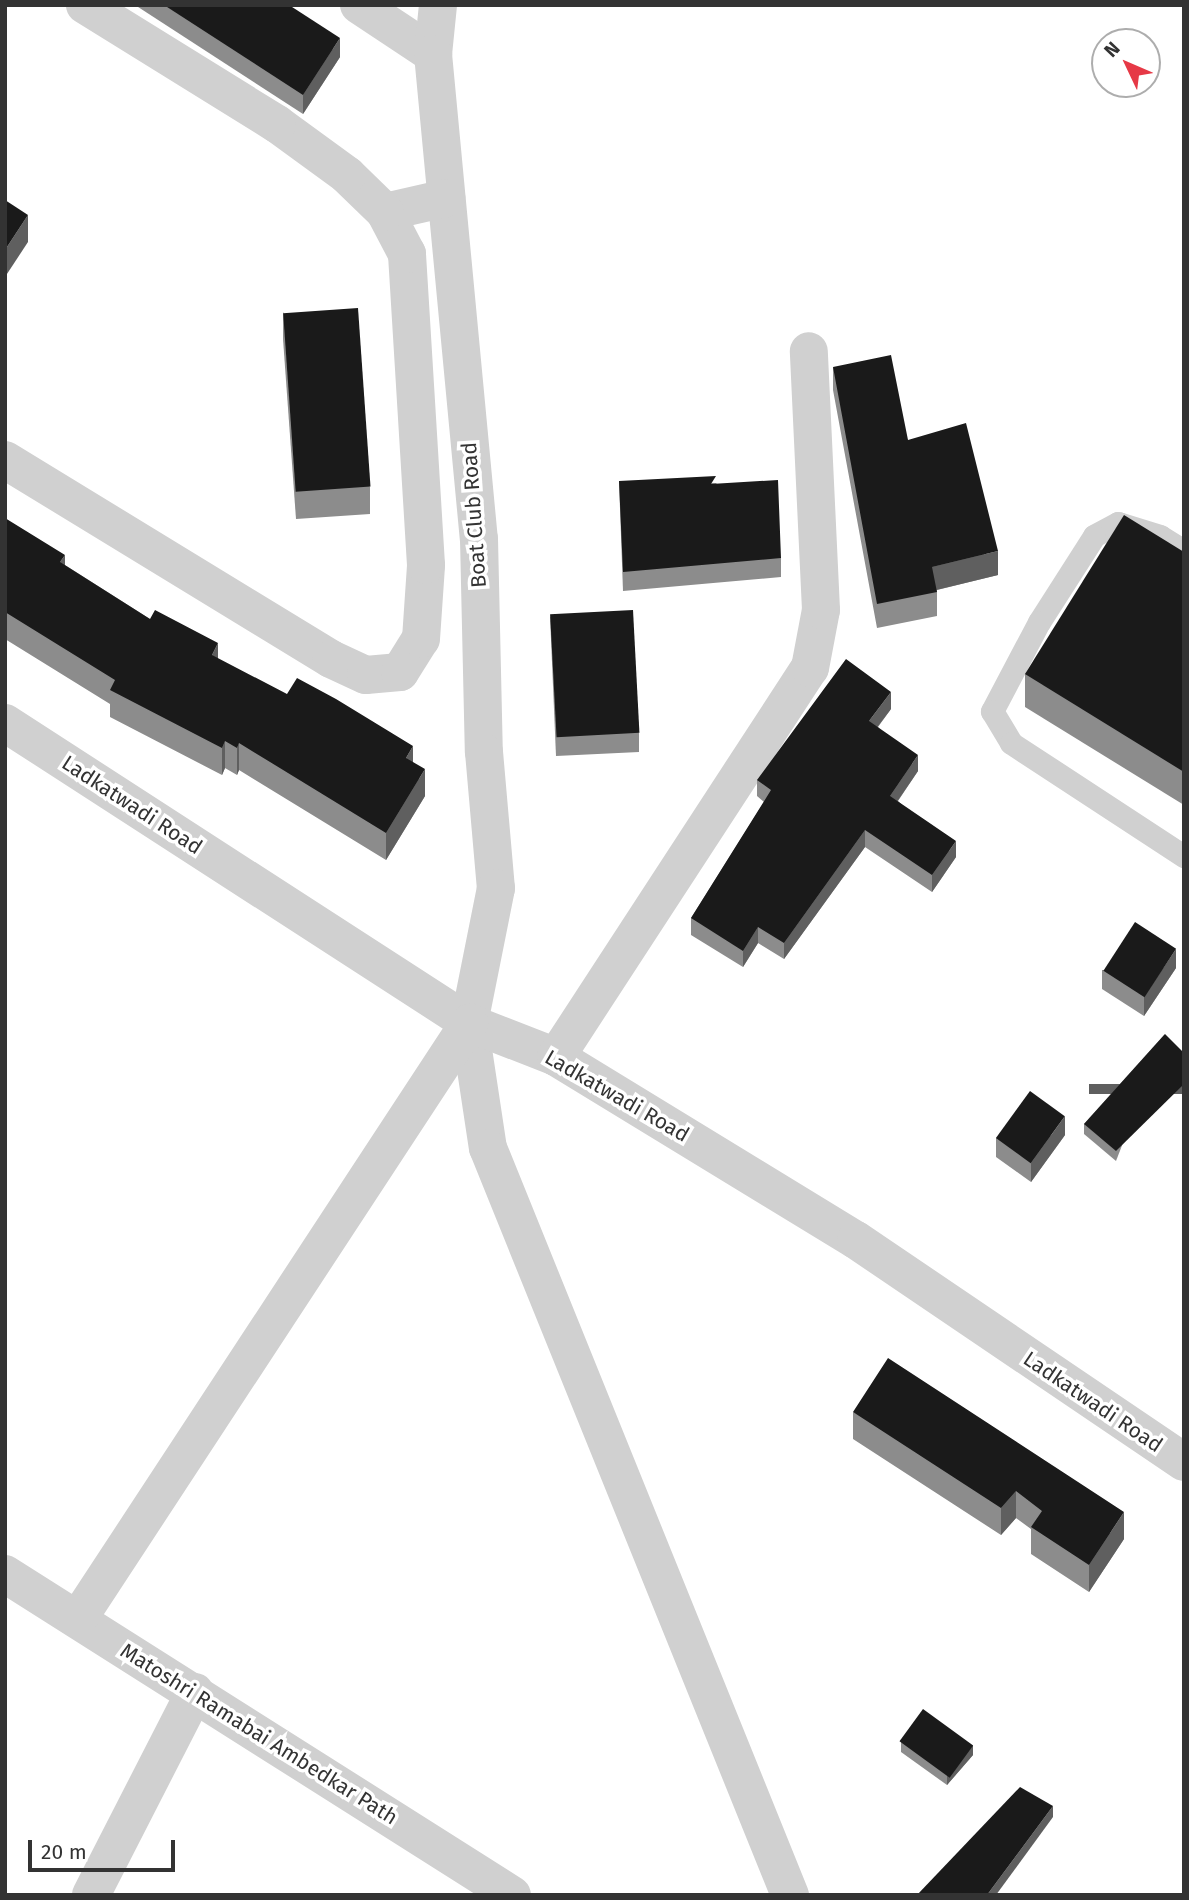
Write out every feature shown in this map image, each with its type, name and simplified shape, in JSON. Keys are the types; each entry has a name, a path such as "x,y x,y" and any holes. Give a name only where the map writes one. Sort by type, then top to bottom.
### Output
{"street":[{"path":"5,460 331,659 366,675 400,672 421,639 426,565 407,254 385,212 347,175 277,124 85,5"},
{"path":"359,5 433,54"},
{"name":"Boat Club Road","path":"438,5 433,54 479,539 484,752 496,888 469,1023"},
{"path":"385,212 446,198"},
{"path":"556,1057 810,668 821,610 808,351"},
{"name":"Ladkatwadi Road","path":"5,723 469,1023 556,1057 856,1240 1184,1462"},
{"path":"78,1619 469,1023"},
{"path":"469,1023 488,1148 790,1895"},
{"name":"Matoshri Ramabai Ambedkar Path","path":"9,1584 78,1619 512,1895"},
{"path":"91,1895 195,1692"}],"lane":[{"path":"1184,551 1160,536 1118,523 1094,536 1039,622 992,711 1011,743 1184,856"}],"building":[{"path":"164,5 289,5 340,38 303,95"},
{"path":"5,200 28,215 5,250"},
{"path":"358,308 370,487 296,492 283,313"},
{"path":"891,355 908,440 966,423 998,551 932,567 937,592 877,604 833,367"},
{"path":"716,476 711,484 778,480 781,558 623,572 619,481"},
{"path":"1124,515 1184,552 1184,772 1025,674"},
{"path":"5,518 65,555 60,562 150,619 155,610 218,643 212,655 287,694 297,678 413,746 406,758 425,769 386,833 239,743 237,748 225,741 222,748 110,690 115,680 5,612"},
{"path":"633,610 639,733 557,737 550,614"},
{"path":"846,659 891,692 869,721 918,755 890,796 956,841 932,875 865,830 784,943 758,927 743,951 691,918 771,790 757,780"},
{"path":"1135,922 1176,949 1145,997 1103,971"},
{"path":"1165,1034 1184,1053 1184,1084 1116,1151 1084,1124"},
{"path":"1030,1091 1065,1116 1031,1163 996,1138"},
{"path":"888,1358 1124,1512 1089,1565 1031,1527 1042,1511 1016,1491 1001,1508 853,1412"},
{"path":"923,1709 973,1745 950,1778 899,1741"},
{"path":"1020,1787 1053,1806 987,1895 917,1895"}]}
